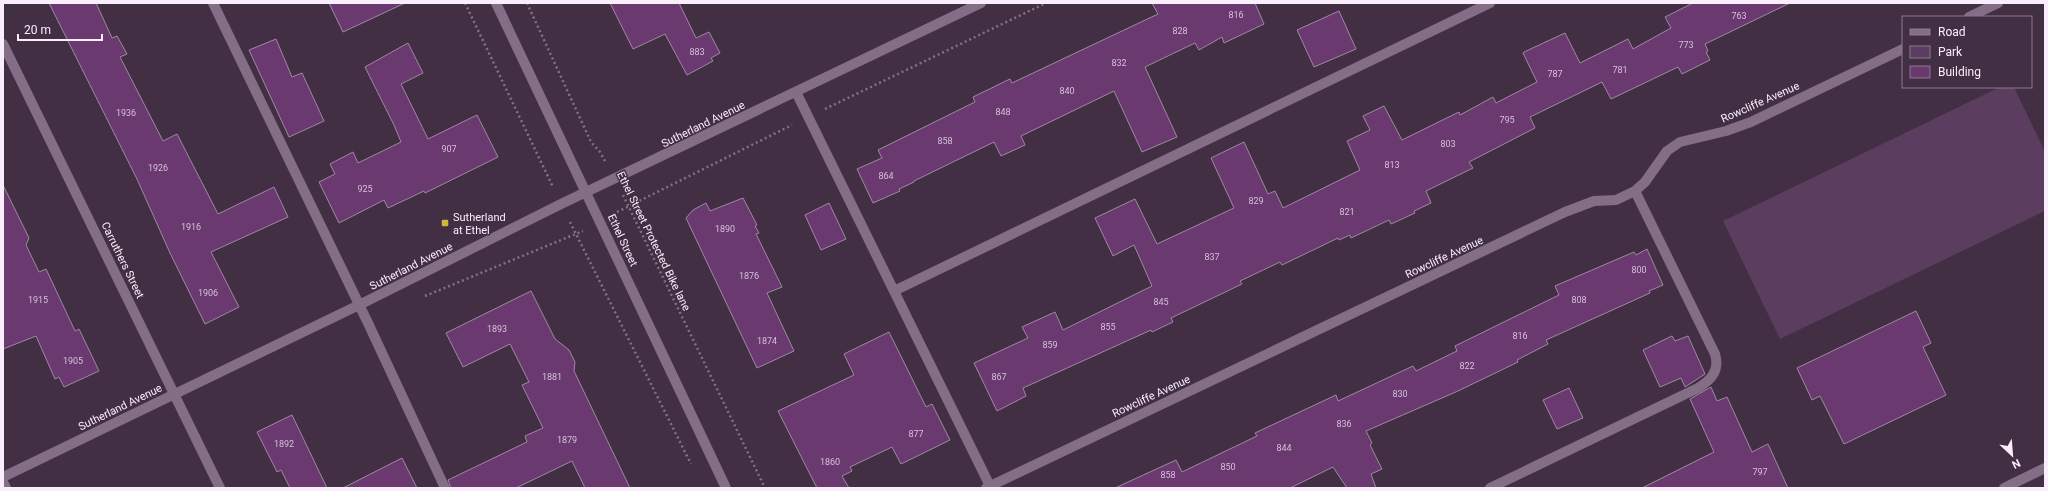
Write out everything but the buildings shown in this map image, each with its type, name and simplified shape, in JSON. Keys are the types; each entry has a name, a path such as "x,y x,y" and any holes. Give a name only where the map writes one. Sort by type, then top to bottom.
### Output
{"street":[{"path":"213,3 445,488"},
{"name":"Ethel Street","path":"496,3 587,192 726,488"},
{"name":"Sutherland Avenue","path":"3,477 359,306 561,204 981,3"},
{"path":"894,291 1490,3"},
{"path":"1971,16 1998,3"},
{"name":"Carruthers Street","path":"3,44 220,488"},
{"name":"Rowcliffe Avenue","path":"988,487 1565,212 1594,201 1616,200 1635,191 1645,182 1667,151 1680,142 1726,131 1751,122 1902,49"},
{"path":"796,92 988,487"},
{"path":"1490,488 1698,388 1708,382 1714,374 1717,365 1715,354 1635,191"},
{"path":"2004,488 2045,468"},
{"path":"3,482 6,488"}],"path":[{"path":"465,3 561,204 692,467"},
{"name":"Ethel Street Protected Bike lane","path":"527,3 591,142 600,152 615,179 765,488"}],"green space":[{"path":"1998,88 2014,88 2045,152 2045,211 1780,339 1723,221"}],"place":[{"name":"Sutherland at Ethel","path":"445,223"}]}
